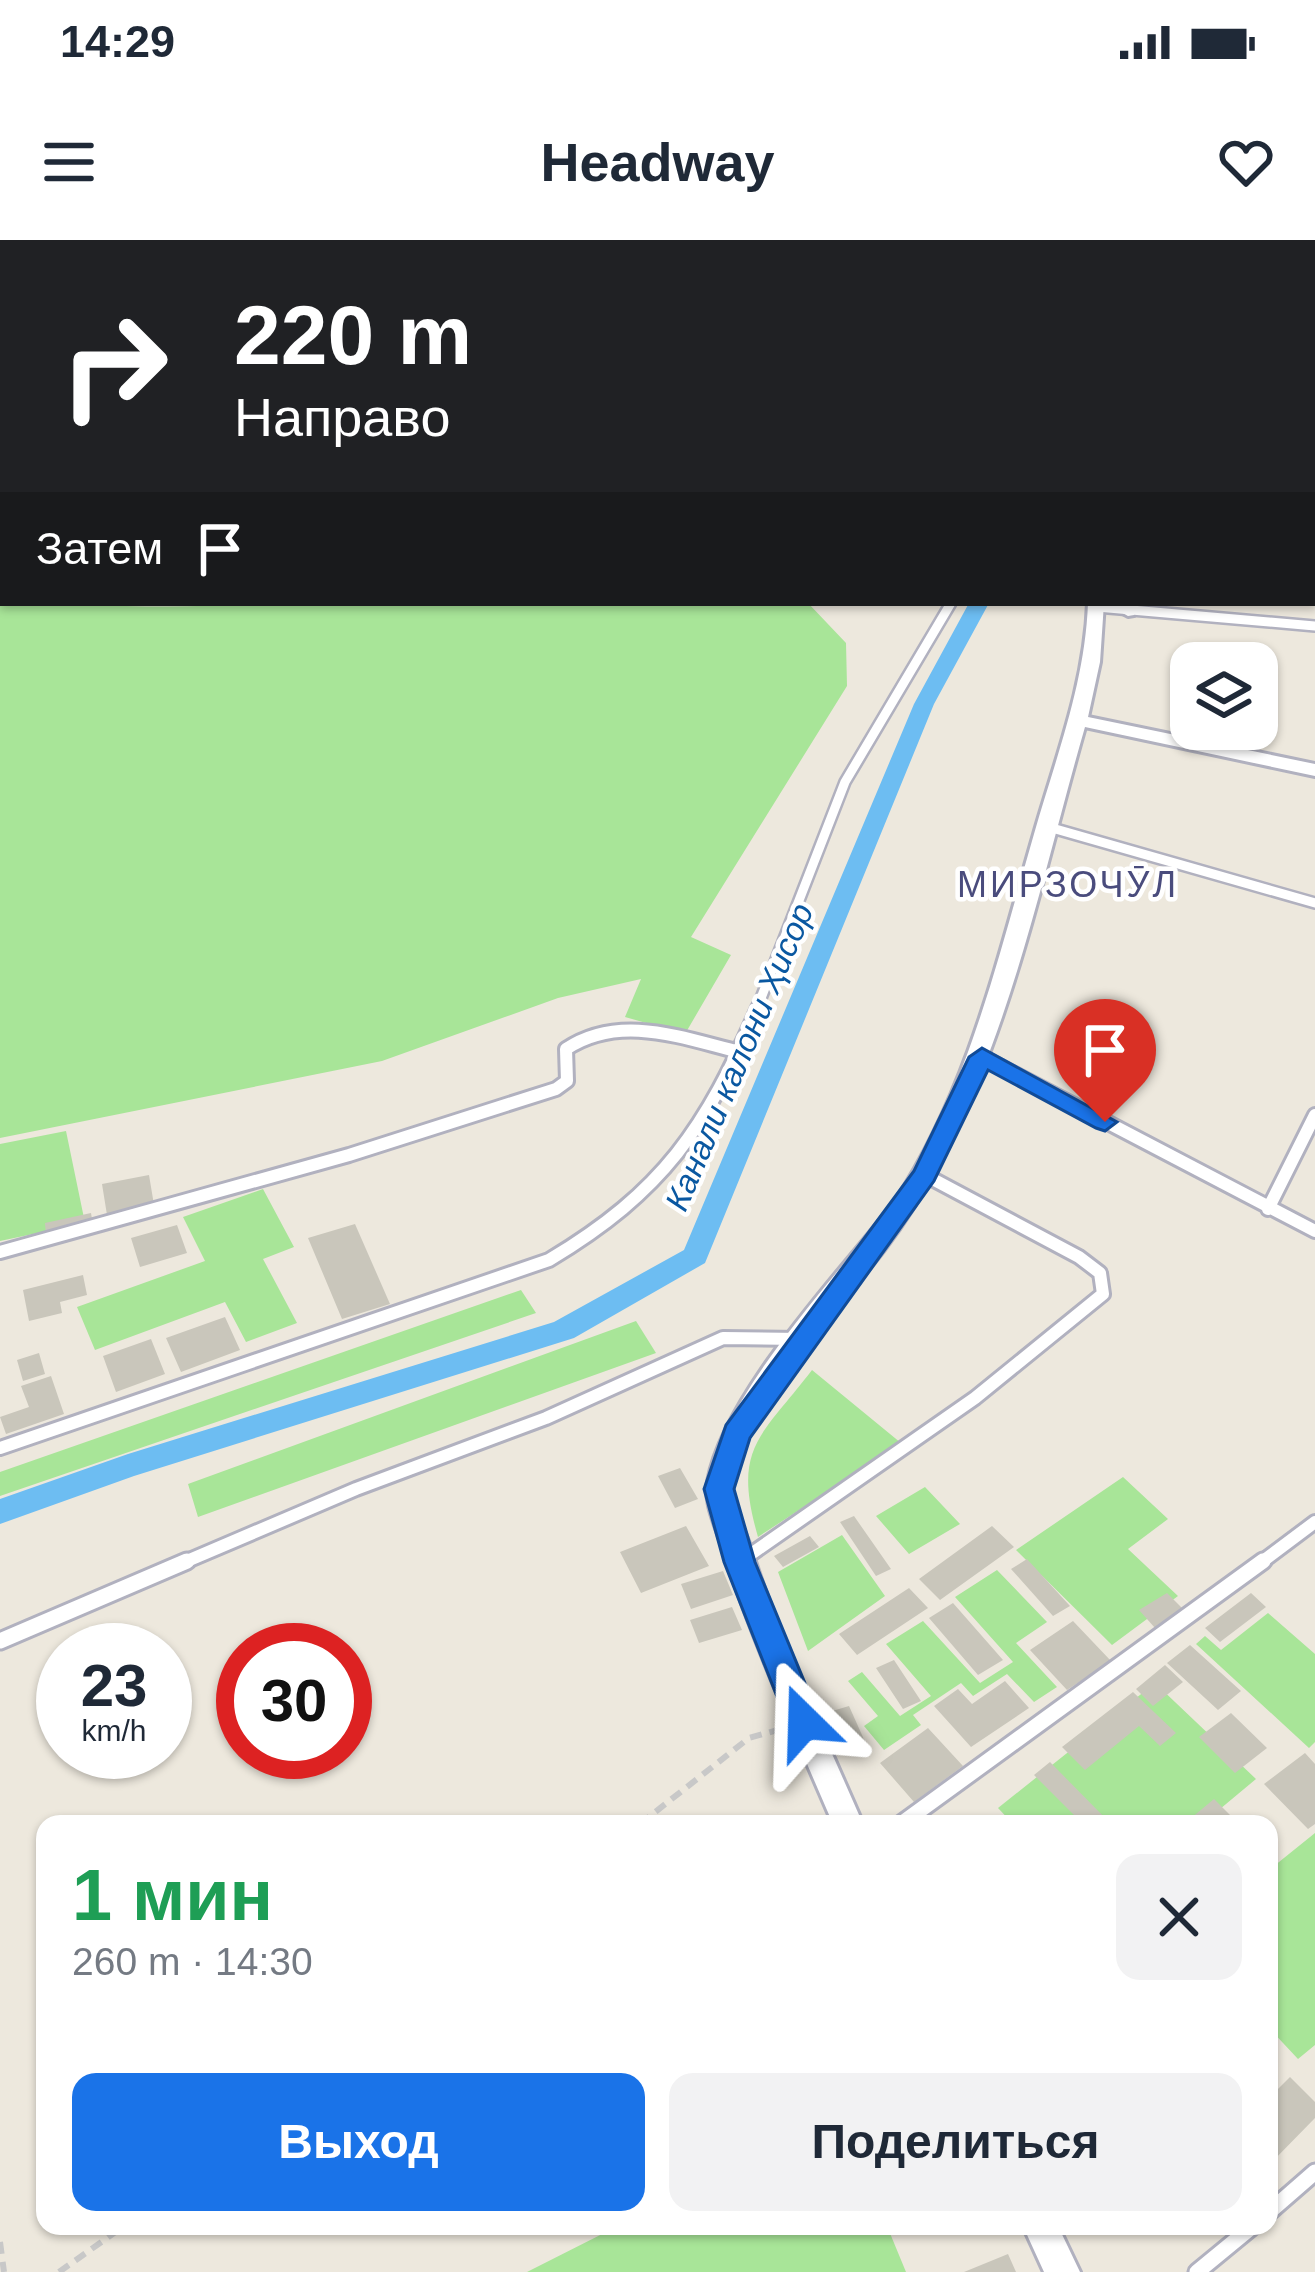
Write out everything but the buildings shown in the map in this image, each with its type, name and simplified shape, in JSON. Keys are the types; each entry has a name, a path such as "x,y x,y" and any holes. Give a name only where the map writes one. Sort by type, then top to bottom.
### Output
{"street":[{"path":"844,1815 740,1562 719,1489 723,1462 801,1339 868,1259 925,1175 982,1057 1046,826 1081,721 1097,606"},
{"path":"1081,721 1315,770"},
{"path":"1044,2235 1062,2272"}],"lane":[{"path":"0,1448 549,1260 593,1240 670,1171 740,1052 758,1017 834,806 872,730 949,606"},
{"path":"1130,607 1315,626"},
{"path":"1046,826 1315,903"},
{"path":"0,1252 350,1155 556,1089 567,1081 566,1049 590,1035 631,1029 740,1052"},
{"path":"982,1057 1315,1231"},
{"path":"1268,1209 1315,1115"},
{"path":"740,1562 974,1398 1103,1294 1100,1273 1079,1257 925,1175"},
{"path":"0,1641 356,1489 546,1418 722,1338 801,1339"},
{"path":"914,1815 1127,1665 1315,1522"},
{"path":"1278,2204 1315,2172"},
{"path":"1197,2272 1242,2235"}],"path":[{"path":"651,1815 749,1738 804,1722"},
{"path":"59,2272 111,2235"},
{"path":"0,2242 4,2272"}],"green space":[{"path":"0,606 811,606 846,643 847,686 691,937 731,955 685,1034 625,1017 641,979 558,998 382,1061 0,1138"},
{"path":"66,1131 85,1223 0,1241 0,1144"},
{"path":"263,1189 294,1247 263,1259 297,1323 246,1342 225,1302 95,1350 77,1307 205,1261 183,1217"},
{"path":"521,1290 536,1313 0,1496 0,1472"},
{"path":"636,1321 656,1353 198,1517 188,1484"},
{"path":"812,1370 901,1443 758,1537 748,1482 750,1463 765,1429"},
{"path":"1123,1477 1168,1519 1128,1549 1178,1596 1112,1645 1016,1550"},
{"path":"925,1487 960,1524 909,1554 876,1516"},
{"path":"842,1535 885,1596 808,1651 778,1572"},
{"path":"997,1570 1047,1622 1016,1643 1057,1687 1034,1702 1007,1674 973,1696 961,1683 913,1715 921,1725 884,1750 864,1726 878,1716 848,1681 862,1672 900,1716 931,1696 886,1644 923,1621 980,1683 1013,1662 955,1597"},
{"path":"1268,1613 1315,1654 1315,1742 1309,1748 1196,1644 1205,1636 1221,1650"},
{"path":"1155,1683 1256,1779 1213,1815 1005,1815 998,1808"},
{"path":"1315,1833 1315,2045 1298,2059 1278,2038 1278,1863"},
{"path":"600,2235 891,2235 906,2272 527,2272"}],"waterway":[{"name":"Канали калони Ҳисор","path":"0,1512 128,1466 564,1330 695,1256 924,704 977,606"}],"district":[{"name":"МИРЗОЧӮЛ","path":"1068,884"}],"route":[{"path":"804,1722 740,1562 719,1489 723,1462 737,1433 801,1339 868,1259 925,1175 982,1057 1105,1122"}]}
